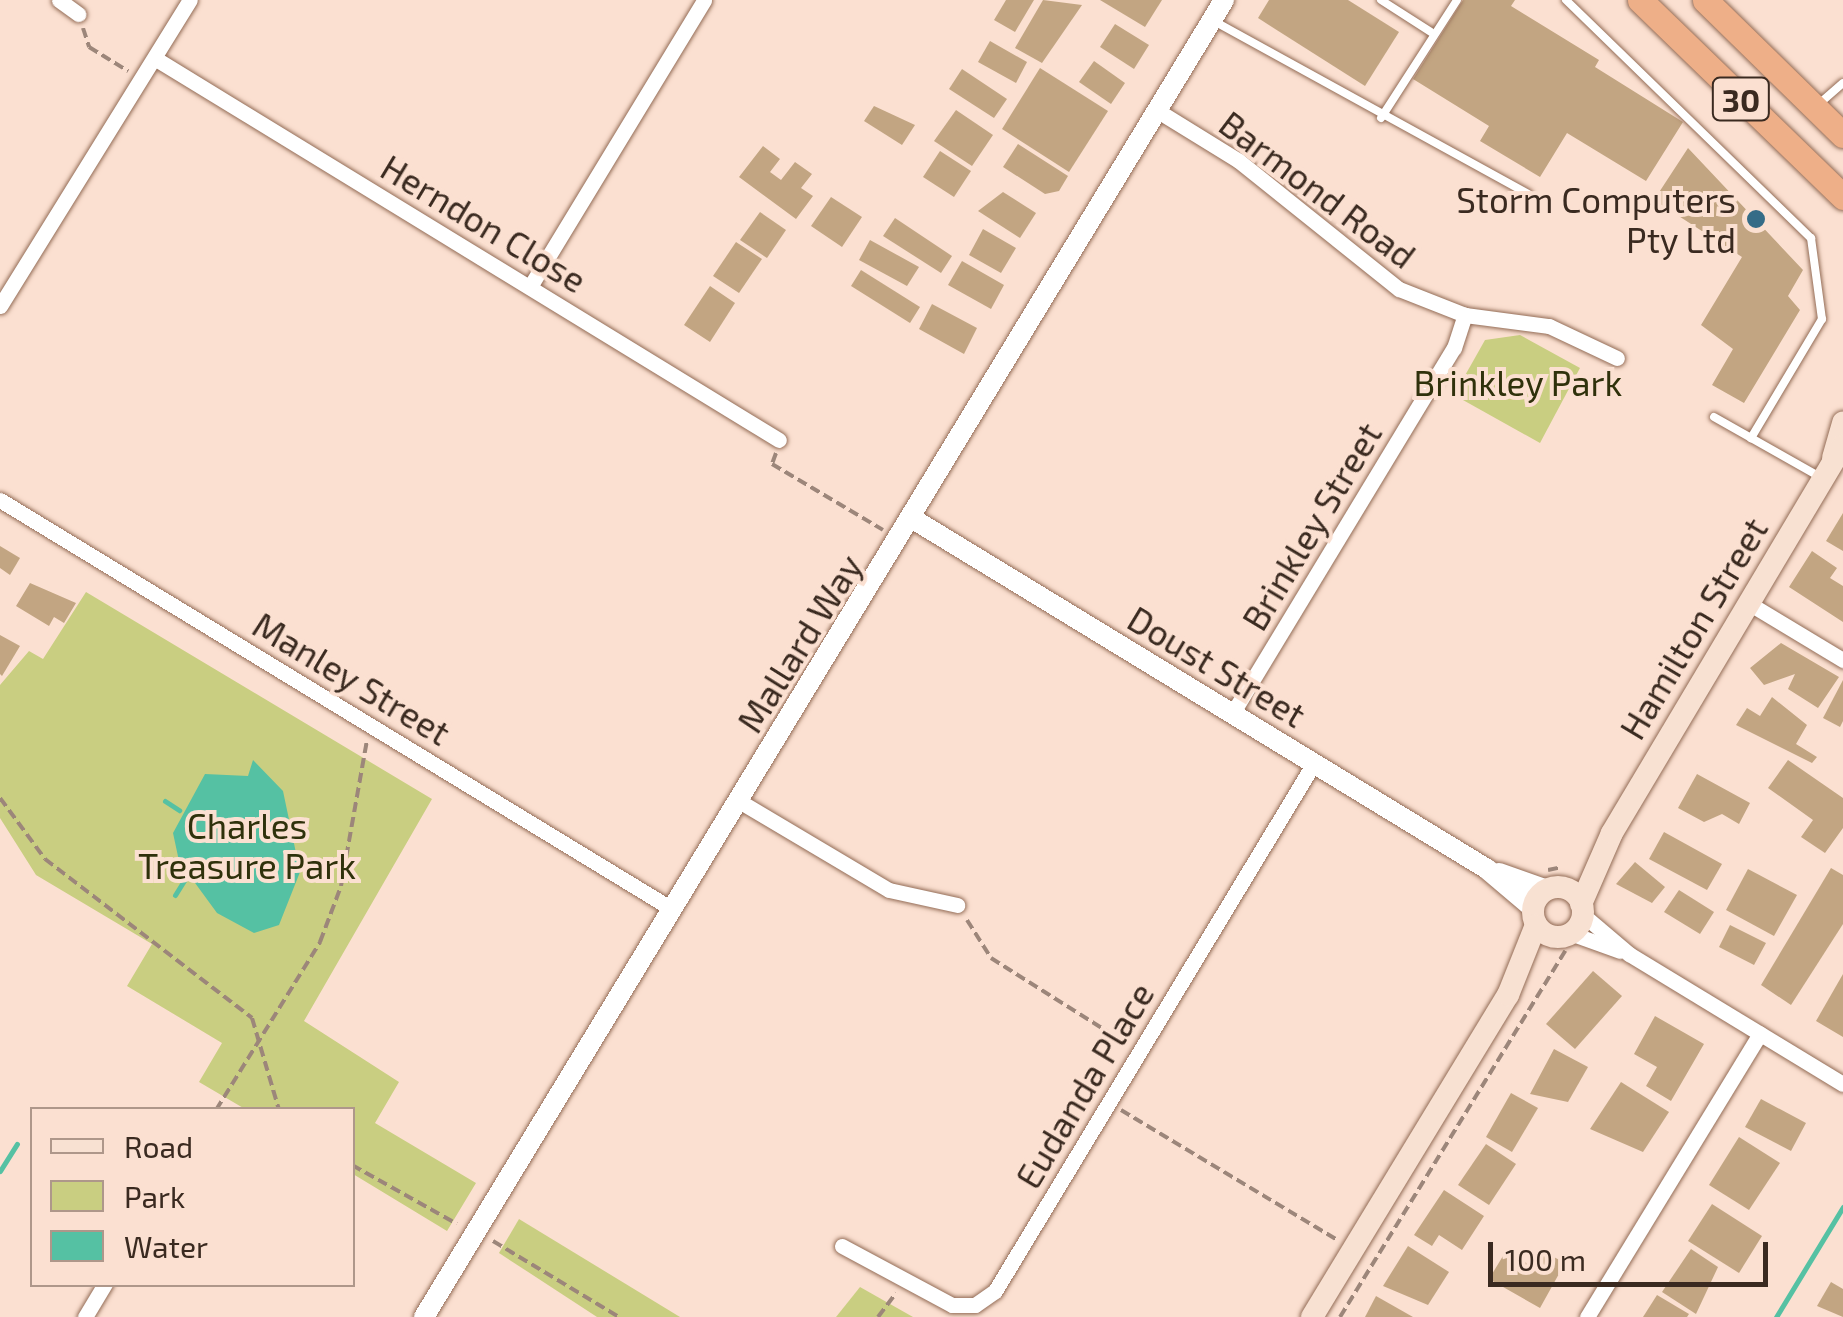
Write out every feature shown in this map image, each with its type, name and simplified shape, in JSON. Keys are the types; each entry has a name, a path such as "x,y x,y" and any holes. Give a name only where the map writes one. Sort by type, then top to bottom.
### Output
{"highway":[{"name":"30","path":"1640,0 1843,197"},
{"name":"30","path":"1705,0 1843,135"}],"main road":[{"name":"Hamilton Street","path":"1508,995 1570,929 1612,832 1833,461 1843,422"},
{"name":"Hamilton Street","path":"1312,1317 1508,995 1543,902 1612,832"},
{"path":"1543,902 1570,929"},
{"path":"1543,902 1570,929"}],"street":[{"path":"59,0 78,14"},
{"path":"0,306 190,0"},
{"path":"530,286 704,0"},
{"name":"Mallard Way","path":"424,1317 914,518 1224,0"},
{"name":"Herndon Close","path":"156,59 779,440"},
{"name":"Barmond Road","path":"1158,111 1240,161 1366,268 1465,315 1550,326 1617,358"},
{"name":"Brinkley Street","path":"1232,714 1454,348 1465,315"},
{"name":"Manley Street","path":"0,500 672,909"},
{"name":"Doust Street","path":"914,518 1543,902"},
{"path":"1750,604 1843,660"},
{"name":"Eudanda Place","path":"842,1246 952,1305 976,1305 995,1291 1314,763"},
{"path":"740,800 889,890 957,904"},
{"path":"1570,929 1629,954 1843,1084"},
{"path":"1570,929 1629,954"},
{"path":"1587,1317 1760,1034"},
{"path":"84,1317 102,1287"}],"lane":[{"path":"1382,0 1431,32"},
{"path":"1381,118 1431,32 1457,0"},
{"path":"1566,0 1812,238 1822,319 1752,438"},
{"path":"1212,20 1381,118 1528,194"},
{"path":"1814,107 1843,83"},
{"path":"1714,417 1752,438 1833,461"}],"path":[{"path":"78,14 89,47 140,80"},
{"path":"779,440 772,464 900,540"},
{"path":"218,1107 334,904 361,750 375,728"},
{"path":"0,798 45,859 252,1018 278,1107"},
{"path":"957,904 990,958 1139,1052"},
{"path":"1340,1317 1570,929"},
{"path":"1109,1102 1353,1250"},
{"path":"878,1317 906,1277"}],"green space":[{"name":"Brinkley Park","path":"1520,335 1580,368 1540,443 1454,395 1485,340"},
{"name":"Charles Treasure Park","path":"86,592 432,799 304,1021 399,1082 375,1123 476,1183 447,1231 355,1175 355,1107 242,1107 199,1082 222,1043 127,986 152,944 36,875 0,818 0,685 29,651 43,659"},
{"path":"519,1219 680,1317 597,1317 499,1253"},
{"path":"860,1287 913,1317 836,1317"}],"water":[{"path":"253,760 283,791 300,872 279,925 254,933 217,913 179,861 173,833 205,774 248,776"}],"building":[{"path":"1006,0 1034,0 1015,32 994,20"},
{"path":"1043,0 1082,5 1042,63 1015,48"},
{"path":"1100,0 1162,0 1145,27"},
{"path":"1269,0 1348,0 1399,32 1365,86 1258,18"},
{"path":"1463,0 1515,0 1511,6 1599,60 1595,67 1683,122 1646,181 1567,133 1540,177 1480,141 1489,126 1413,79"},
{"path":"1115,24 1149,45 1134,69 1100,47"},
{"path":"990,41 1027,62 1016,83 978,62"},
{"path":"1094,61 1125,83 1111,104 1079,82"},
{"path":"1040,68 1108,111 1069,172 1002,129"},
{"path":"962,69 1007,99 994,118 949,89"},
{"path":"874,106 915,125 902,145 864,121"},
{"path":"956,110 993,135 972,166 934,141"},
{"path":"1018,144 1068,176 1059,191 1045,194 1003,167"},
{"path":"763,146 780,159 770,172 781,180 795,162 812,174 801,188 813,196 796,219 739,177"},
{"path":"1688,148 1803,270 1788,296 1800,310 1744,403 1712,385 1733,349 1701,325 1742,257 1654,200"},
{"path":"940,151 971,171 954,197 923,177"},
{"path":"1003,192 1036,213 1020,238 978,211"},
{"path":"831,197 862,217 842,247 811,226"},
{"path":"760,212 786,230 767,258 740,240"},
{"path":"895,218 952,256 941,273 883,236"},
{"path":"983,229 1016,248 1001,273 969,255"},
{"path":"870,240 919,267 907,286 859,260"},
{"path":"736,242 762,259 739,293 713,276"},
{"path":"962,261 1004,285 991,309 948,285"},
{"path":"861,270 920,307 910,323 851,286"},
{"path":"710,286 735,303 710,342 684,325"},
{"path":"932,304 977,328 964,354 919,329"},
{"path":"1843,513 1843,551 1826,541"},
{"path":"0,546 20,558 10,575 0,568"},
{"path":"1812,551 1837,568 1830,578 1843,586 1843,622 1789,587"},
{"path":"30,583 76,603 64,623 54,617 49,626 16,606"},
{"path":"0,635 20,646 2,676 0,674"},
{"path":"1781,643 1839,677 1818,708 1788,689 1795,674 1764,685 1750,668"},
{"path":"1843,680 1843,721 1840,727 1823,718"},
{"path":"1772,697 1807,725 1796,744 1817,757 1812,763 1736,725 1747,708 1760,716"},
{"path":"1788,760 1843,798 1843,828 1825,853 1801,837 1813,820 1768,788"},
{"path":"1697,774 1750,803 1739,824 1722,814 1704,822 1678,808"},
{"path":"1664,832 1722,864 1707,890 1649,859"},
{"path":"1635,862 1665,887 1652,903 1616,884"},
{"path":"1831,868 1843,875 1843,924 1791,1005 1761,985"},
{"path":"1748,869 1797,895 1774,936 1726,910"},
{"path":"1679,890 1714,912 1700,934 1664,912"},
{"path":"1730,925 1766,943 1754,965 1719,947"},
{"path":"1593,971 1622,996 1575,1049 1546,1024"},
{"path":"1843,974 1843,1037 1816,1021"},
{"path":"1655,1016 1704,1044 1671,1101 1646,1086 1657,1067 1634,1054"},
{"path":"1554,1049 1588,1067 1568,1102 1530,1094"},
{"path":"1621,1082 1669,1112 1643,1152 1590,1129"},
{"path":"1511,1093 1538,1108 1512,1152 1486,1137"},
{"path":"1761,1099 1806,1123 1791,1151 1745,1127"},
{"path":"1739,1137 1780,1163 1749,1210 1709,1185"},
{"path":"1486,1144 1516,1164 1489,1205 1458,1185"},
{"path":"1444,1190 1484,1216 1462,1250 1439,1235 1432,1246 1414,1235"},
{"path":"1712,1204 1762,1236 1739,1273 1688,1241"},
{"path":"1408,1246 1449,1272 1428,1305 1383,1286"},
{"path":"1539,1249 1565,1263 1540,1308 1489,1279 1506,1251 1530,1265"},
{"path":"1691,1249 1718,1267 1696,1314 1662,1292"},
{"path":"1831,1282 1843,1289 1843,1317 1817,1306"},
{"path":"1657,1295 1689,1314 1643,1317"},
{"path":"1376,1296 1413,1317 1365,1317"}],"waterway":[{"path":"165,801 179,810"},
{"path":"175,895 188,874"},
{"path":"0,1171 17,1144"},
{"path":"1776,1317 1843,1207"}],"place":[{"name":"Storm Computers Pty Ltd","path":"1756,219"}]}
